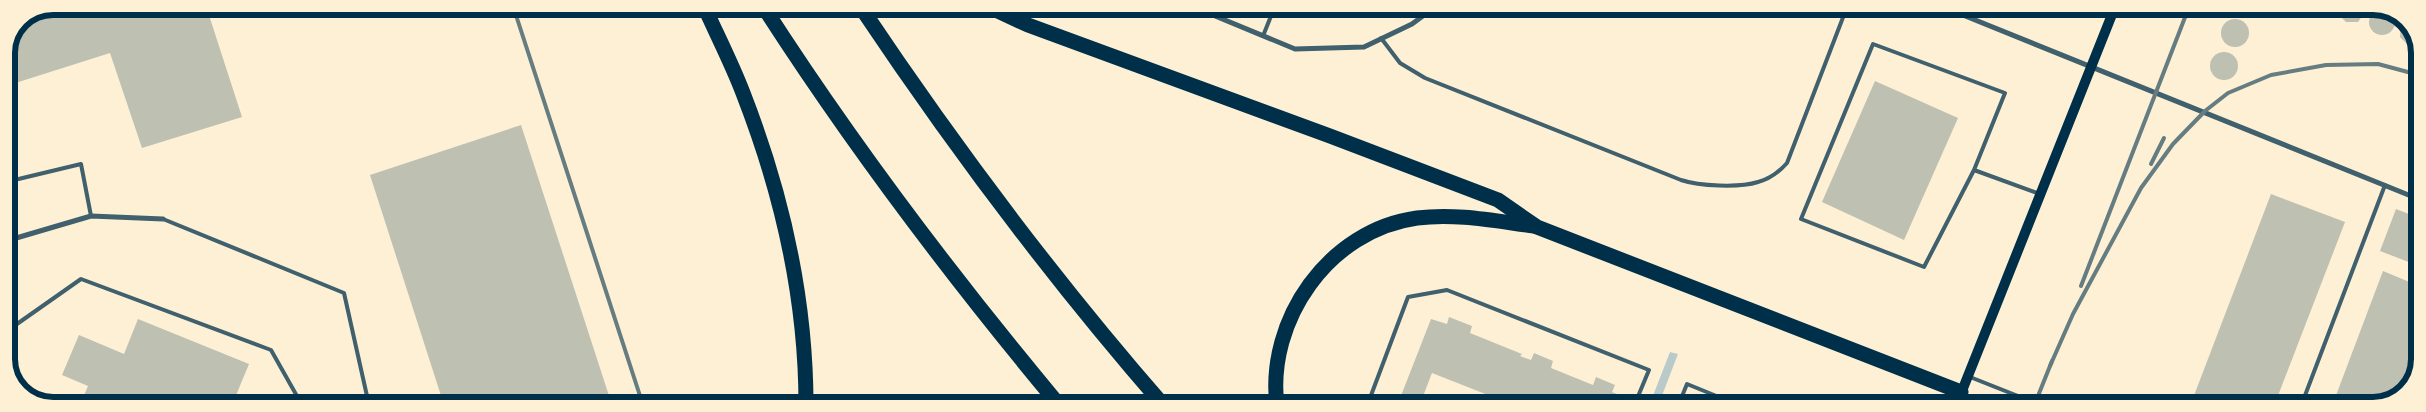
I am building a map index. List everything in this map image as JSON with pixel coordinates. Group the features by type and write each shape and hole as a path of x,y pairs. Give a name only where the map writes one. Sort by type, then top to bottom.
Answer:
{"highway":[{"path":"708,15 742,91 766,156 785,222 803,333 806,397"},
{"path":"769,15 859,147 953,275 1052,397"},
{"path":"866,15 936,116 1018,228 1157,397"},
{"path":"1007,15 1036,28 1498,200 1537,227 1953,397"},
{"path":"1277,397 1277,363 1283,334 1295,306 1324,267 1352,244 1381,227 1416,218 1458,216 1537,227"}],"main road":[{"path":"1959,397 2112,15"}],"street":[{"path":"1213,15 1295,49 1364,47 1412,24 1424,15"},
{"path":"1963,15 2411,195"},
{"path":"15,238 91,216 163,220"}],"lane":[{"path":"1263,36 1271,15"},
{"path":"1381,38 1400,63 1425,78 1681,180 1695,184 1758,183 1776,174 1787,163 1844,15"},
{"path":"1873,44 2005,93 1974,170 1924,267 1801,219 1873,44"},
{"path":"15,180 81,164 91,216"},
{"path":"1974,170 2040,194"},
{"path":"2304,397 2385,185"},
{"path":"163,220 344,293 367,397"},
{"path":"15,325 81,279 271,350 297,397"},
{"path":"1370,397 1408,297 1447,290 1649,370 1638,397"},
{"path":"1968,376 2020,397"},
{"path":"1682,397 1687,384 1719,397"}],"shaded area":[{"path":"1670,352 1678,354 1661,397 1652,397"}],"building":[{"path":"53,15 209,15 242,117 142,148 110,53 15,83 15,53 18,39 26,26 39,18"},
{"path":"2339,15 2363,15 2358,22 2346,22"},
{"path":"2372,15 2383,16 2395,22 2391,31 2382,35 2373,31 2369,22"},
{"path":"2235,19 2245,23 2249,33 2245,43 2235,47 2225,43 2221,33 2225,23"},
{"path":"2401,27 2410,45 2408,45 2400,37"},
{"path":"2224,52 2234,56 2238,66 2234,76 2224,80 2214,76 2210,66 2214,56"},
{"path":"1875,81 1958,118 1904,240 1822,202"},
{"path":"521,125 609,397 441,397 370,175"},
{"path":"2271,194 2345,222 2277,397 2193,397"},
{"path":"2396,209 2411,215 2411,263 2380,251"},
{"path":"2383,271 2411,283 2411,364 2406,378 2398,388 2385,395 2373,397 2335,397"},
{"path":"1449,317 1472,326 1470,333 1522,354 1520,356 1531,360 1534,353 1553,361 1551,368 1593,385 1596,377 1615,385 1612,392 1624,397 1493,397 1432,373 1423,397 1401,397 1431,319 1447,324"},
{"path":"138,319 249,364 235,397 83,397 88,386 62,375 79,335 124,354"}],"railway":[{"path":"516,15 640,397"},
{"path":"2081,286 2186,15"},
{"path":"2050,366 2073,314 2141,188 2173,144 2205,111 2228,93 2271,75 2326,65 2378,64 2411,73"},
{"path":"2151,164 2164,138"},
{"path":"2038,397 2052,361"}]}
